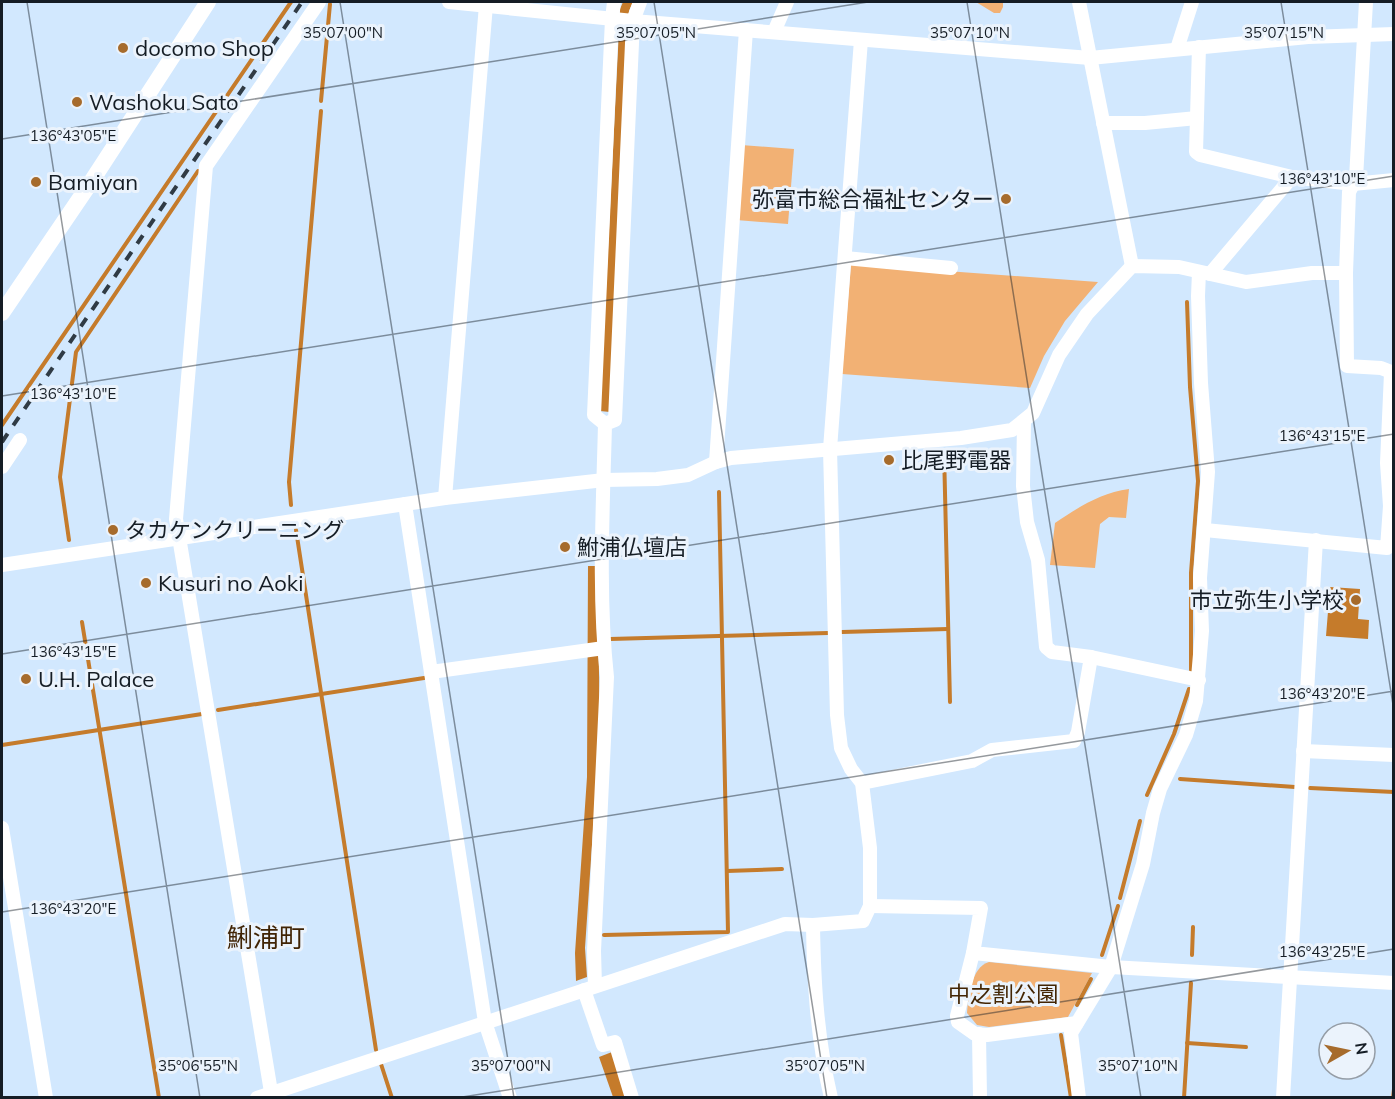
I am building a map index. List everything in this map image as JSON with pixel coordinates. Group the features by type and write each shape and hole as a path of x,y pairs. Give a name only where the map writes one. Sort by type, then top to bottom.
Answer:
{"main road":[{"path":"2,313 93,179 208,2"}],"street":[{"path":"319,2 206,166 176,519 181,538 267,1096 785,924 813,925 863,921 870,906 870,848 862,783 851,770 841,748 837,715 830,448 861,40"},
{"path":"449,2 623,20 1090,58 1308,37 1394,33"},
{"path":"604,424 615,420 623,20 614,2"},
{"path":"632,1098 615,1042 603,1045 589,988 594,951 607,676 597,649 604,424 594,415 623,20 640,2"},
{"path":"774,32 788,2"},
{"path":"1079,2 1132,266"},
{"path":"1177,49 1192,2"},
{"path":"1205,530 1387,548 1390,506 1387,463 1392,373 1381,368 1347,366 1346,273 1349,192 1356,178 1366,2"},
{"path":"445,498 486,5"},
{"path":"716,462 746,30"},
{"path":"1199,47 1196,152 1200,155 1292,177 1353,184 1394,180"},
{"path":"1103,123 1145,123 1197,118"},
{"path":"1079,1098 1071,1033 1111,967 1143,864 1160,789 1192,719 1199,680 1202,631 1200,578 1208,472 1201,383 1198,296 1204,273 1292,177"},
{"path":"845,258 951,268"},
{"path":"2,565 445,498 604,480 688,475 731,458 1012,430 1033,413 1059,355 1087,314 1132,266 1179,267 1246,282 1312,273 1346,273"},
{"path":"1024,422 1023,486 1027,522 1038,560 1046,647 1052,652 1091,657 1199,680"},
{"path":"2,466 20,440"},
{"path":"405,504 485,1022 510,1098"},
{"path":"1283,1098 1316,540"},
{"path":"431,672 597,649"},
{"path":"862,783 972,761 992,750 1074,741 1078,732 1091,657"},
{"path":"1303,752 1394,755"},
{"path":"2,828 46,1098"},
{"path":"870,906 981,908 973,953 957,1016 958,1022 975,1034 1077,1023"},
{"path":"813,925 814,990 823,1065 831,1098"},
{"path":"973,953 1111,967 1394,983"},
{"path":"979,1035 980,1098"}],"green space":[{"path":"976,2 1003,2 1003,7 1000,13 994,13"},
{"path":"741,145 794,149 788,224 736,220"},
{"path":"851,264 1098,282 1065,321 1044,356 1030,388 842,374"},
{"path":"1129,489 1126,518 1109,517 1100,524 1095,568 1050,565 1055,523 1099,497"},
{"name":"中之割公園","path":"989,962 1092,973 1068,1017 989,1027 977,1025 967,1013 974,976 983,965"}],"shaded area":[{"path":"623,2 633,2 629,11 610,412 600,411 620,9"},
{"path":"588,566 597,566 600,726 585,948 587,977 576,981 575,953 587,777"},
{"path":"1330,587 1360,589 1358,619 1369,620 1368,639 1326,636"},
{"path":"612,1052 627,1097 613,1097 599,1057"}],"waterway":[{"path":"2,425 291,2"},
{"path":"321,101 330,4"},
{"path":"291,505 289,482 321,111"},
{"path":"69,540 60,477 76,352 198,171"},
{"path":"1187,302 1190,387 1198,481 1191,573 1191,670"},
{"path":"944,451 950,702"},
{"path":"604,935 728,932 719,492"},
{"path":"296,530 376,1050"},
{"path":"82,622 159,1098"},
{"path":"842,632 948,629"},
{"path":"610,639 828,633"},
{"path":"218,710 424,678"},
{"path":"1147,795 1174,734 1189,689"},
{"path":"2,745 202,714"},
{"path":"1180,779 1295,787"},
{"path":"1310,788 1394,792"},
{"path":"1120,898 1140,821"},
{"path":"727,871 782,869"},
{"path":"1102,955 1118,906"},
{"path":"1192,955 1193,927"},
{"path":"1077,1005 1091,979"},
{"path":"1184,1098 1191,983"},
{"path":"1061,1035 1071,1098"},
{"path":"1187,1043 1246,1047"},
{"path":"381,1064 392,1098"},
{"path":"1393,1098 1394,1089"}],"railway":[{"path":"2,442 302,2"}],"place":[{"name":"docomo Shop","path":"123,48"},
{"name":"Washoku Sato","path":"77,102"},
{"name":"Bamiyan","path":"36,182"},
{"name":"弥富市総合福祉センター","path":"1006,199"},
{"name":"比尾野電器","path":"889,460"},
{"name":"タカケンクリーニング","path":"113,530"},
{"name":"鮒浦仏壇店","path":"565,547"},
{"name":"Kusuri no Aoki","path":"146,583"},
{"name":"市立弥生小学校","path":"1356,600"},
{"name":"U.H. Palace","path":"26,679"}],"district":[{"name":"鯏浦町","path":"266,938"}]}
